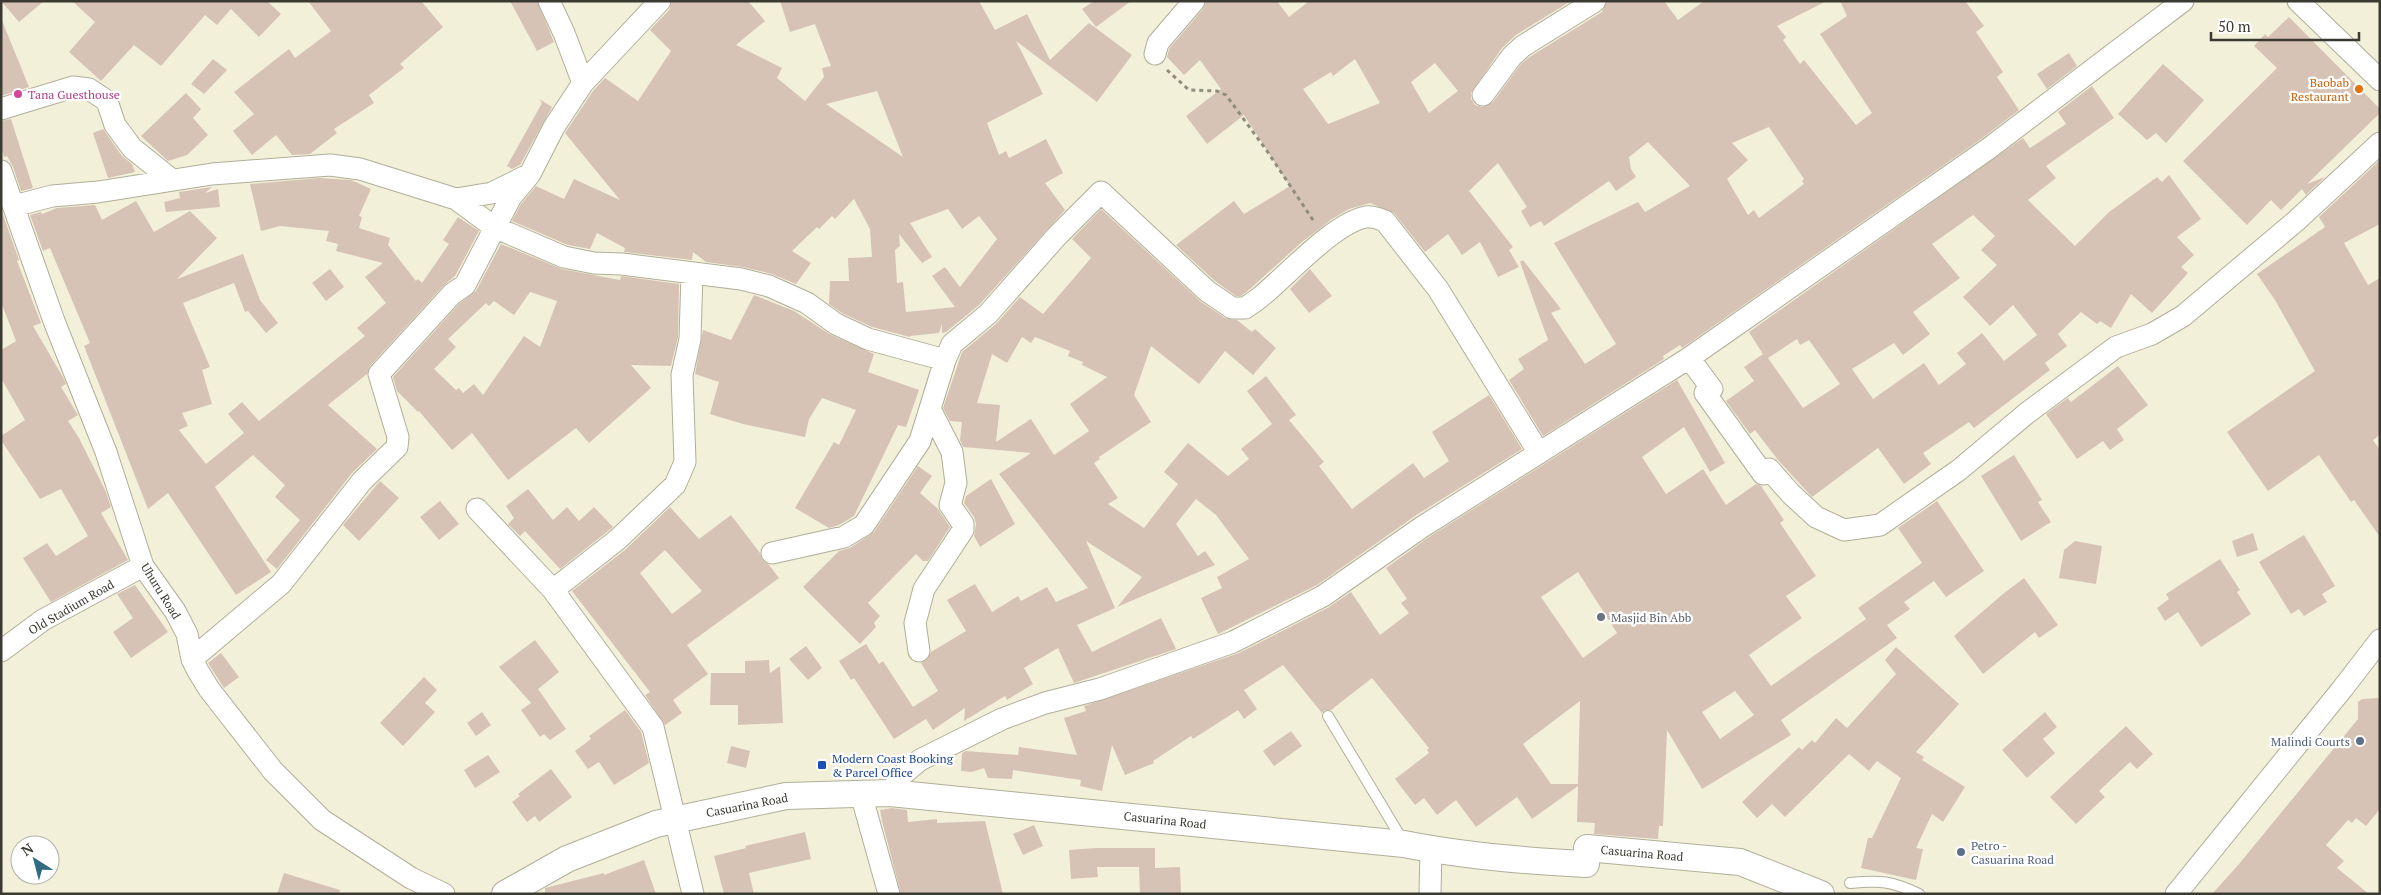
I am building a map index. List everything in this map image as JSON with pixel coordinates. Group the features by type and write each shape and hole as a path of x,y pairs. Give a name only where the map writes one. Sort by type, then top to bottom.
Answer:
{"street":[{"path":"548,1 564,32 583,83"},
{"path":"192,659 280,584 362,481 397,447 398,438 378,374 452,294 465,286 511,197 530,174 554,127 583,83 660,1"},
{"path":"1155,54 1158,43 1194,1"},
{"path":"1483,95 1512,56 1522,46 1595,1"},
{"path":"890,793 902,774 920,760 1002,719 1045,703 1100,689 1233,642 1323,596 1422,527 1689,358 1988,149 2183,1"},
{"path":"2298,1 2380,80"},
{"path":"1,109 73,87 89,89 107,101 114,125 124,135 132,148 172,180"},
{"path":"1689,358 1712,389 1705,393 1763,474 1769,469 1791,494 1816,517 1844,530 1880,525 1959,470 2027,413 2116,347 2152,334 2183,316 2296,222 2380,143"},
{"path":"14,206 52,196 98,192 212,174 330,165 360,169 456,198 494,227 564,257 594,263 742,279 769,286 807,304 836,324 868,339 945,360"},
{"name":"Uhuru Road","path":"1,171 54,321 106,452 143,566 179,619 187,634 192,659 209,689 273,771 322,820 431,891"},
{"path":"456,198 492,193 530,174"},
{"path":"772,553 835,540 864,525 920,441 945,360 952,344 988,314 1057,236 1101,192 1207,291 1232,308 1245,308 1258,299 1338,230 1367,217 1377,218 1385,222 1438,290 1539,452"},
{"path":"553,590 617,540 675,485 679,478 685,462 682,375 690,340 692,273"},
{"path":"920,652 915,623 924,589 963,530 962,524 950,505 956,483 952,452 930,409"},
{"path":"476,509 553,590 653,727 693,894"},
{"name":"Old Stadium Road","path":"1,651 43,620 143,566"},
{"path":"2176,894 2380,640"},
{"name":"Casuarina Road","path":"504,894 589,850 656,824 786,796 890,793 1586,864 1587,848 1740,862 1821,894"},
{"path":"861,794 889,894"},
{"path":"1430,894 1431,849"}],"lane":[{"path":"1328,716 1404,844"},
{"path":"1850,883 1874,880 1894,882 1919,894"}],"path":[{"path":"1155,54 1163,67 1189,90 1217,91 1226,95 1327,239"}],"building":[{"path":"1,1 44,1 19,22"},
{"path":"72,1 267,1 281,14 259,37 231,9 217,25 205,15 161,66 134,45 101,81 69,52 95,22"},
{"path":"308,1 421,1 443,27 400,64 404,68 369,95 374,103 334,129 337,133 310,154 292,155 276,135 252,155 233,131 254,114 234,92 289,49 295,58 331,31"},
{"path":"510,1 537,1 554,42 537,51"},
{"path":"672,1 748,1 765,21 736,45 782,68 777,78 805,101 824,77 822,68 831,66 815,24 790,32 780,1 979,1 995,30 1027,14 1050,60 1089,23 1132,55 1097,102 1016,41 1043,94 987,123 999,155 1006,151 1009,158 1046,139 1063,173 1045,183 1065,210 979,305 946,332 942,333 942,324 939,333 910,337 872,327 842,313 829,304 830,281 849,281 848,258 872,257 870,229 854,199 835,219 832,216 819,229 817,227 792,251 811,263 796,284 772,274 743,267 706,262 693,252 692,260 624,252 625,248 597,233 590,249 568,245 512,221 521,204 536,186 564,199 574,179 620,200 565,133 593,91 605,78 638,101 671,51 650,30 669,10","holes":["877,91 903,157 826,104","948,209 962,229 979,216 997,239 960,287 945,267 932,276 955,307 906,312 903,282 897,283 895,250 900,246 899,234 922,263 932,257 910,223"]},
{"path":"1094,1 1131,1 1096,27 1082,9"},
{"path":"1206,1 1277,1 1289,17 1309,1 1571,1 1516,35 1502,48 1471,93 1471,99 1475,105 1482,107 1493,102 1521,64 1602,12 1607,1 1664,1 1678,20 1704,1 1827,1 1777,26 1786,37 1783,40 1800,64 1804,60 1856,125 1872,113 1820,34 1847,16 1840,1 1965,1 1984,26 1976,32 2003,72 1997,77 2019,110 1981,139 1682,348 1680,345 1663,356 1664,359 1543,436 1509,380 1524,369 1518,359 1548,340 1520,262 1523,260 1561,309 1551,313 1585,364 1616,344 1554,243 1638,202 1645,212 1690,186 1648,142 1629,157 1631,169 1636,177 1616,191 1609,181 1544,226 1541,221 1530,227 1521,211 1527,207 1498,163 1469,191 1513,247 1509,250 1519,267 1498,277 1480,242 1462,255 1448,234 1425,252 1394,213 1370,203 1349,209 1332,219 1302,242 1250,289 1241,296 1236,296 1215,281 1176,245 1234,201 1244,214 1290,186 1244,115 1207,144 1186,116 1221,89 1200,60 1184,75 1167,57 1169,49 1203,9","holes":["1355,59 1380,103 1328,124 1303,89 1331,72 1333,76","1435,63 1458,91 1429,113 1411,82","1769,127 1804,179 1802,181 1804,184 1759,218 1754,210 1748,215 1727,179 1748,160 1732,143"]},
{"path":"2289,17 2380,109 2380,113 2307,184 2325,177 2306,195 2302,189 2281,210 2271,200 2247,225 2183,161 2277,68 2254,46 2265,34 2268,37"},
{"path":"1,18 29,87 1,96"},
{"path":"2069,53 2077,66 2047,89 2037,74"},
{"path":"213,59 227,70 204,94 191,84"},
{"path":"2163,64 2204,100 2166,143 2156,133 2147,140 2118,114"},
{"path":"2092,86 2114,118 2046,166 2056,178 2028,200 2075,246 2109,212 2157,177 2162,182 2169,175 2201,219 2177,237 2194,255 2181,267 2188,273 2152,313 2131,294 2111,328 2100,321 2097,324 2081,312 2058,334 2067,346 2045,363 2050,370 1974,428 1969,422 1923,453 1931,464 1904,484 1878,448 1812,497 1778,460 1755,430 1750,434 1726,401 1754,381 1744,367 1763,354 1749,332 2023,138 2030,148 2066,124 2058,112","holes":["1973,215 1995,236 1981,250 1997,265 1963,297 1990,326 2013,305 2037,335 2004,361 1982,333 1957,353 1966,364 1939,385 1924,363 1873,399 1852,369 1894,343 1903,355 1930,334 1913,312 1960,278 1932,244","1797,339 1800,345 1809,340 1840,384 1803,408 1768,358"]},
{"path":"186,93 201,109 193,118 208,135 187,155 168,161 141,136"},
{"path":"539,99 552,107 520,165 512,169 507,166 542,103"},
{"path":"11,119 33,188 21,191 13,167 7,156 4,157 1,147 1,121"},
{"path":"103,129 122,156 132,164 135,172 108,178 93,133"},
{"path":"2380,160 2380,224 2344,243 2368,285 2380,278 2380,435 2373,440 2380,450 2380,537 2354,500 2351,502 2319,455 2268,491 2227,432 2315,371 2275,300 2257,274 2325,227 2319,217"},
{"path":"319,178 351,180 371,189 359,216 362,217 359,228 390,238 388,245 416,281 418,279 422,283 449,244 443,240 458,217 479,231 455,276 443,286 370,366 367,374 328,405 377,449 352,473 277,569 266,560 300,520 275,497 285,485 253,455 215,487 271,572 236,595 168,493 148,509 84,346 90,343 50,248 43,251 30,215 41,212 42,214 57,208 95,205 102,220 136,201 154,232 190,211 217,238 177,279 243,254 260,300 278,323 266,333 248,311 245,312 234,283 183,303 210,367 202,370 212,404 182,413 188,426 179,430 206,464 244,433 228,414 242,402 259,421 365,336 357,328 386,303 365,277 383,263 336,251 338,244 326,241 329,231 280,226 261,231 250,184"},
{"path":"212,187 205,193 218,189 220,207 166,212 164,202 180,198 179,192"},
{"path":"1,209 19,260 17,261 41,323 33,326 64,379 66,384 61,387 78,415 68,421 79,438 106,492 111,507 101,513 128,560 51,602 23,558 47,543 56,556 88,536 61,489 40,499 1,440 1,436 25,420 1,378 1,350 16,341 1,302"},
{"path":"1101,209 1200,301 1225,318 1237,320 1252,332 1255,329 1276,348 1253,375 1225,351 1199,384 1151,346 1134,395 1151,422 1099,457 1100,459 1094,463 1118,498 1108,504 1144,528 1178,484 1164,472 1188,443 1228,476 1249,459 1241,449 1272,424 1247,391 1266,376 1296,415 1289,420 1324,462 1319,466 1352,509 1413,463 1424,478 1449,461 1432,432 1489,395 1522,449 1415,516 1317,585 1218,634 1201,598 1222,588 1217,577 1249,559 1216,515 1196,499 1176,524 1198,556 1205,551 1215,565 1117,607 1142,577 1086,541 1115,608 1077,625 1092,652 1161,618 1176,649 1074,683 1058,648 1024,668 1033,684 1007,700 1005,696 964,721 965,708 933,730 926,719 894,739 854,678 851,680 839,661 866,644 879,664 883,661 913,707 938,691 921,663 927,660 931,652 966,631 947,600 975,584 992,612 1018,596 1021,601 1047,587 1056,602 1088,588 999,474 1031,453 963,447 960,440 962,422 950,421 943,408 962,352 996,324 1020,297 1043,314 1091,258 1072,239","holes":["1022,337 1031,343 1035,337 1070,351 1068,356 1083,362 1082,365 1107,377 1070,404 1089,431 1054,455 1031,419 996,442 1000,405 977,403 992,354 1007,363"]},
{"path":"501,244 562,269 620,280 621,276 679,284 678,337 671,366 631,365 651,388 589,443 576,428 508,480 472,433 452,450 419,411 397,391 393,377 460,303 476,291","holes":["530,292 557,301 540,347 524,336 483,395 474,384 463,393 459,388 456,390 434,369 456,347 448,339 486,303 489,306 494,301 514,315"]},
{"path":"330,269 344,287 326,301 312,283"},
{"path":"1310,269 1332,296 1309,313 1290,289"},
{"path":"754,295 794,311 831,335 874,354 868,372 919,390 906,427 898,425 854,516 839,525 829,528 795,508 834,442 839,445 856,410 822,398 809,419 805,437 743,424 710,414 719,382 695,374 703,330 731,340"},
{"path":"2118,366 2148,405 2117,429 2124,440 2110,450 2103,441 2077,459 2046,414 2068,398 2071,402"},
{"path":"1677,380 1725,463 1710,472 1684,427 1642,457 1666,494 1703,469 1726,505 1756,484 1761,486 1784,520 1780,523 1816,576 1786,596 1802,618 1749,655 1771,686 1866,619 1858,608 1922,563 1898,528 1937,501 1984,571 1946,597 1934,581 1904,602 1910,609 1887,625 1897,638 1781,720 1791,735 1702,789 1667,730 1663,826 1659,826 1658,839 1594,834 1595,823 1577,822 1578,786 1532,819 1517,797 1476,827 1456,800 1437,815 1424,798 1415,805 1395,779 1429,753 1427,750 1429,748 1372,678 1331,710 1325,710 1322,713 1283,665 1244,690 1257,709 1244,719 1238,710 1193,739 1191,736 1153,761 1154,763 1125,775 1112,745 1102,791 1080,786 1081,780 1013,770 1012,779 988,778 984,768 972,772 961,771 962,753 966,751 1018,755 1019,747 1077,755 1064,718 1086,711 1084,706 1239,653 1329,607 1351,592 1380,635 1409,613 1401,603 1407,599 1386,568 1429,537","holes":["1578,572 1617,633 1583,658 1541,597","1735,691 1754,715 1720,739 1702,712","1580,701 1578,784 1551,784 1523,744"]},
{"path":"2014,455 2042,500 2038,502 2051,522 2021,541 1981,476"},
{"path":"918,466 932,476 920,493 938,509 950,527 928,561 923,561 916,554 868,603 880,616 874,623 876,627 860,644 803,587 839,551 850,548 874,532"},
{"path":"991,479 1015,524 980,547 974,536 976,524 974,517 964,503 966,496"},
{"path":"380,481 399,498 359,541 343,525"},
{"path":"528,489 553,520 567,507 579,521 594,507 613,527 560,569 525,531 520,536 508,524 514,518 506,506"},
{"path":"440,501 459,524 439,540 420,517"},
{"path":"670,507 699,539 731,515 760,553 763,561 769,565 779,578 687,645 708,674 673,700 682,713 665,725 645,695 650,692 572,591 625,550","holes":["665,550 702,591 672,614 640,573"]},
{"path":"2253,533 2258,550 2237,557 2232,541"},
{"path":"2304,535 2335,586 2322,594 2327,602 2304,616 2299,609 2291,614 2259,562"},
{"path":"2075,541 2102,546 2096,584 2059,578 2064,550"},
{"path":"2220,559 2240,590 2237,592 2251,614 2201,647 2178,612 2165,621 2157,608 2169,599 2166,594"},
{"path":"2024,578 2058,625 2039,638 2035,632 1983,674 1954,636"},
{"path":"135,585 168,632 131,658 113,632 133,618 117,594"},
{"path":"535,640 559,672 538,689 566,729 550,740 544,734 540,737 521,710 531,703 499,667"},
{"path":"806,646 822,668 808,680 789,659"},
{"path":"1896,647 1959,704 1916,752 1924,757 1922,760 1965,787 1943,822 1932,814 1916,848 1923,849 1916,880 1861,868 1868,838 1872,838 1901,778 1877,761 1869,771 1849,754 1785,817 1772,804 1757,818 1742,802 1799,747 1802,750 1812,740 1815,743 1836,718 1847,728 1896,674 1885,660"},
{"path":"221,653 239,677 224,688 208,663"},
{"path":"769,660 770,673 780,666 783,723 738,725 738,705 710,705 711,673 745,673 745,661"},
{"path":"424,677 437,690 425,703 435,712 403,746 380,723"},
{"path":"2380,698 2380,809 2366,826 2356,818 2352,823 2348,820 2326,845 2344,861 2337,868 2369,894 2212,894 2239,864 2358,719 2358,702 2362,699"},
{"path":"625,710 641,732 649,763 614,785 599,762 588,769 575,751 591,739 589,736"},
{"path":"482,712 491,725 476,736 467,723"},
{"path":"2045,712 2057,727 2043,739 2055,753 2027,778 2002,750"},
{"path":"2126,726 2153,754 2137,769 2130,762 2099,791 2105,797 2076,824 2050,797"},
{"path":"1291,731 1302,746 1274,766 1263,751"},
{"path":"731,746 750,751 746,768 727,763"},
{"path":"488,755 500,772 475,788 464,770"},
{"path":"551,769 572,797 539,822 535,816 527,822 512,802 520,796 518,794"},
{"path":"892,808 907,810 908,822 937,819 937,823 985,821 1003,894 901,894 880,810"},
{"path":"1034,825 1043,846 1023,855 1013,834"},
{"path":"805,832 811,859 749,873 754,894 724,894 714,856 746,848 745,846"},
{"path":"1155,848 1155,868 1180,867 1181,893 1140,894 1139,867 1097,867 1098,877 1071,879 1069,850"},
{"path":"644,860 656,894 545,894 545,888 604,873 604,875"},
{"path":"284,873 340,890 339,894 277,894"}],"place":[{"name":"Baobab Restaurant","path":"2359,89"},
{"name":"Tana Guesthouse","path":"18,94"},
{"name":"Masjid Bin Abb","path":"1601,617"},
{"name":"Malindi Courts","path":"2360,741"},
{"name":"Modern Coast Booking & Parcel Office","path":"822,765"},
{"name":"Petro - Casuarina Road","path":"1961,852"}]}
